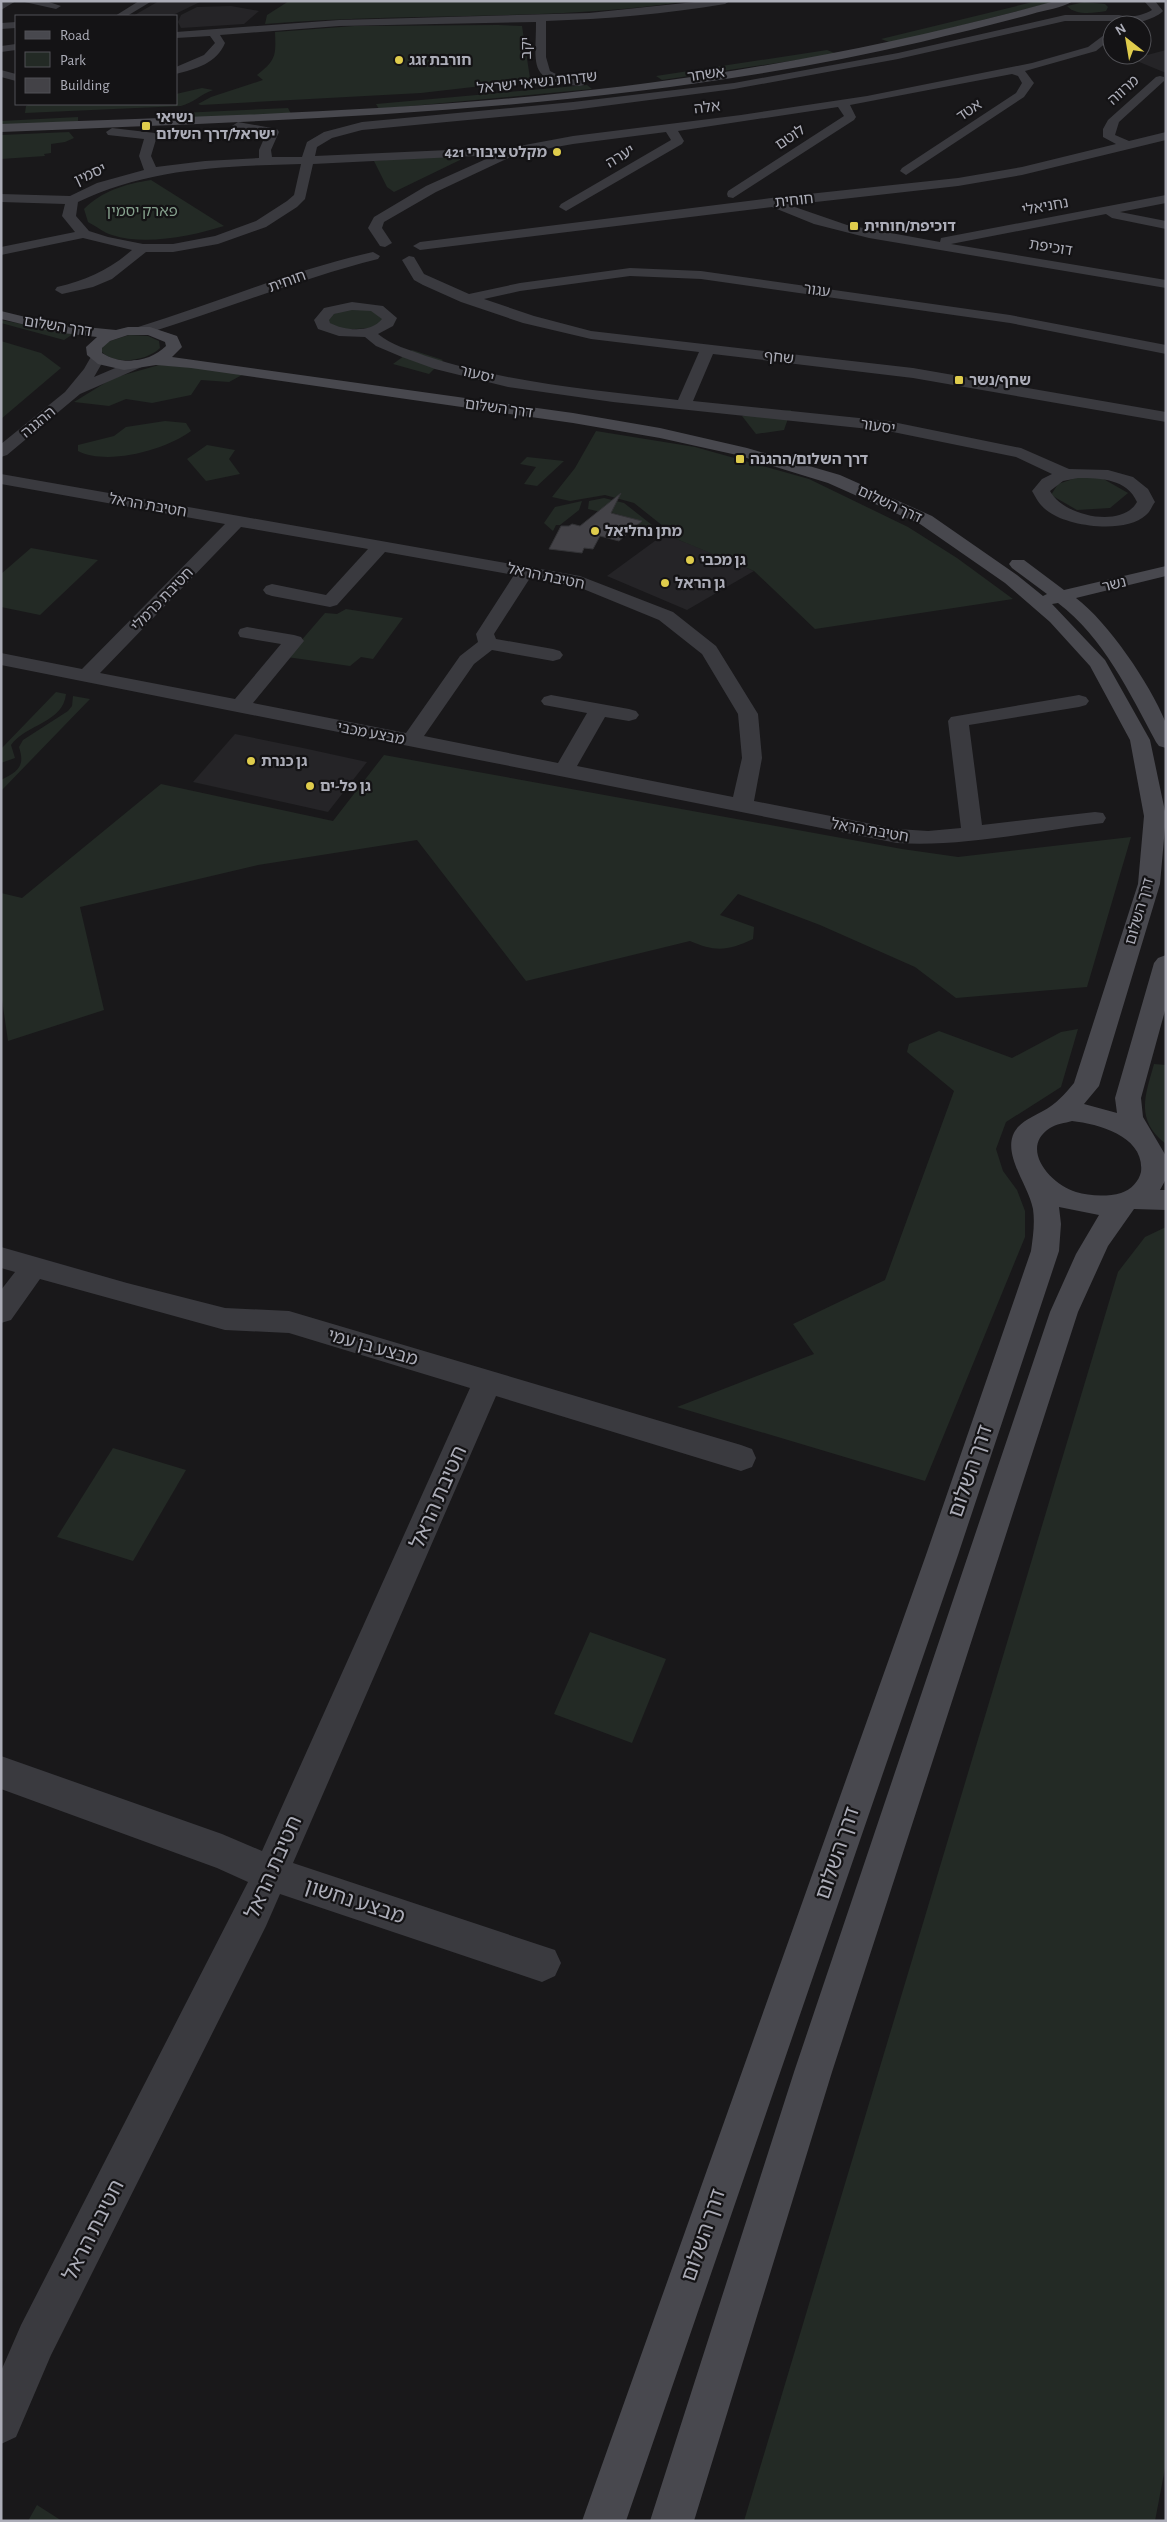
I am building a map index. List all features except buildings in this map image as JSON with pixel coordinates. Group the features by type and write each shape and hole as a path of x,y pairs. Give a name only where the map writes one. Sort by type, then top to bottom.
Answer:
{"street":[{"path":"1,7 11,1"},
{"path":"25,1 56,6"},
{"path":"122,15 147,1"},
{"path":"178,35 362,22 541,20 646,13 725,1"},
{"name":"שדרות נשיאי ישראל","path":"1,118 304,106 538,84 580,83 696,69 811,50 923,28 1028,1"},
{"name":"שדרות נשיאי ישראל","path":"1,128 358,113 585,92 710,77 828,58 960,31 1068,1"},
{"path":"1149,1 1158,11 1151,15"},
{"name":"אשחר","path":"307,161 311,145 328,135 362,126 573,106 734,86 898,56 1064,18 1102,18"},
{"name":"יקב","path":"541,20 538,84 557,80 580,83"},
{"path":"1,26 15,25"},
{"path":"178,71 197,63 216,51 220,43 213,32"},
{"name":"אלה","path":"385,243 375,228 379,220 431,190 514,151 573,140 840,103 1014,70 1092,49 1102,36"},
{"path":"1,48 15,47"},
{"name":"אטד","path":"906,171 1020,95 1028,83 1022,74 1014,70"},
{"path":"1,73 15,78"},
{"name":"מרווה","path":"1128,145 1109,137 1108,128 1114,120 1160,79"},
{"name":"לוטם","path":"733,194 850,117 848,109 840,103"},
{"path":"238,126 272,132 265,150 266,162"},
{"name":"יערה","path":"566,208 678,141 670,128"},
{"path":"112,132 151,136 145,156 151,171"},
{"name":"חוחית","path":"385,243 410,243 958,182 1022,171 1166,136"},
{"name":"יסמין","path":"84,234 69,216 72,200 120,178 151,171 266,162 514,151"},
{"path":"1,251 84,234 105,241 143,248 195,246 262,224 279,214 300,196 307,161"},
{"path":"1,198 72,200"},
{"name":"נחניאלי","path":"930,245 976,234 1166,199"},
{"name":"דוכיפת","path":"771,202 809,219 847,229 930,245 1166,284"},
{"path":"1103,212 1166,225"},
{"path":"384,259 371,250 385,243"},
{"path":"409,260 420,255 422,249 410,243"},
{"path":"62,290 83,286 112,275 143,248"},
{"name":"חוחית","path":"140,331 202,312 333,265 384,259 409,260"},
{"name":"שחף","path":"409,260 419,277 466,299 551,328 913,373 1166,417"},
{"name":"עגור","path":"466,299 529,286 630,272 701,275 1010,319 1166,350"},
{"name":"חוחית","path":"173,341 202,312"},
{"name":"דרך השלום","path":"1,315 54,328 116,334 140,331 159,333 203,353 673,424 754,442 848,472 943,514 1062,596 1082,612 1122,661 1166,742"},
{"name":"דרך השלום","path":"1,328 64,344"},
{"name":"יסעור","path":"369,332 374,341 432,363 534,388 888,426 1022,453 1066,474"},
{"path":"90,353 98,342 116,334"},
{"path":"147,362 170,352 173,341"},
{"path":"683,405 708,349"},
{"name":"דרך השלום","path":"90,353 120,364 147,362 190,363 574,418 660,432 741,451 834,479 926,520 1011,579 1057,618 1098,664 1140,740 1155,826 1149,884 1086,1086 1054,1116"},
{"name":"ההגנה","path":"1,452 75,391 95,368 90,353"},
{"name":"ההגנה","path":"75,391 147,362"},
{"name":"יסעור","path":"1066,474 1102,474 1132,484 1144,494 1146,502 1140,512 1129,518 1090,521 1068,516 1050,507 1043,499 1041,491 1048,481 1066,474"},
{"name":"חטיבת הראל","path":"1,479 580,581 666,616 710,650 748,714 752,758 742,806 897,836 928,838 1095,818"},
{"path":"1132,484 1157,487"},
{"name":"חטיבת כרמלי","path":"86,676 237,521"},
{"path":"272,590 330,601 381,546"},
{"path":"488,643 485,634 526,571"},
{"name":"נשר","path":"1038,602 1166,571"},
{"path":"239,707 294,641 247,633"},
{"path":"411,741 467,660 488,643 553,655"},
{"name":"מבצע מכבי","path":"1,659 742,806"},
{"path":"972,833 958,720 1079,701"},
{"path":"551,702 629,715"},
{"path":"564,771 599,710"},
{"path":"1128,1201 1146,1189 1153,1176 1154,1162 1151,1149 1130,1117 1128,1098 1166,963"},
{"path":"1151,1149 1120,1123 1101,1116 1072,1112 1054,1116 1038,1123 1024,1140 1024,1161 1038,1183 1055,1195 1074,1203 1094,1206 1128,1201 1166,1200"},
{"name":"דרך השלום","path":"604,2521 938,1564 1045,1251 1049,1222 1047,1204 1038,1183"},
{"name":"דרך השלום","path":"672,2521 816,2063 1064,1312 1097,1238 1108,1220 1128,1201"},
{"name":"מבצע בן עמי","path":"1,1257 225,1319 289,1322 441,1366 487,1383 741,1458"},
{"path":"1,1312 34,1266"},
{"name":"חטיבת הראל","path":"1,2422 36,2340 253,1913 473,1420 487,1383"},
{"name":"מבצע נחשון","path":"1,1772 213,1849 270,1873 542,1963"},
{"name":"חטיבת הראל","path":"1,2394 36,2340"}],"shaded area":[{"path":"159,1 200,2 173,15 135,15"},
{"path":"231,6 259,11 244,24 181,28 178,22 181,15 197,7"},
{"path":"1166,50 1166,73 1147,65 1152,65 1152,54"},
{"path":"659,538 674,538 754,571 687,610 607,576"},
{"path":"235,734 367,762 328,812 193,782"}],"green space":[{"path":"289,1 691,1 638,8 584,12 318,20 265,24 267,15"},
{"path":"1037,1 1058,1 892,43 881,39"},
{"path":"1084,2 1105,4 1108,7 1106,11 1080,13 1067,6"},
{"name":"חורבת זגג","path":"354,26 522,26 530,78 526,81 421,93 198,104 211,97 263,80 257,75 274,57 275,32"},
{"path":"827,50 837,54 662,80 656,76"},
{"path":"587,85 592,89 379,109 376,104"},
{"path":"202,88 213,90 181,106 25,113 26,106 28,105 178,105 178,94"},
{"path":"288,108 291,114 157,119 158,114"},
{"path":"78,117 78,122 1,125 1,121"},
{"path":"69,132 74,138 65,142 51,144 51,153 44,154 45,156 1,159 1,135"},
{"path":"465,153 460,160 394,192 387,187 374,161"},
{"name":"פארק יסמין","path":"151,180 224,226 183,236 139,240 109,234 88,222 84,209 98,197 123,186"},
{"path":"348,309 370,309 385,316 382,324 371,328 339,330 325,319"},
{"path":"1,320 73,334 64,340 1,323"},
{"path":"129,335 148,336 159,341 160,348 147,356 130,360 114,359 101,351 104,343"},
{"path":"1,341 41,353 61,368 1,419"},
{"path":"412,350 443,360 429,374 393,364"},
{"path":"159,365 213,369 242,375 229,382 201,380 191,395 152,403 126,399 109,406 74,402 113,378"},
{"path":"791,410 784,430 756,434 742,416"},
{"path":"165,421 186,423 191,431 167,444 136,454 104,457 78,451 78,445 114,436 126,427"},
{"path":"596,431 695,447 809,479 908,527 957,558 1013,599 815,629 754,571 674,538 668,530 634,503 605,495 570,501 552,497 575,468"},
{"path":"207,445 235,450 229,459 240,474 206,481 187,459"},
{"path":"527,457 564,461 537,486 524,484 536,467 520,464"},
{"path":"1079,477 1100,477 1128,493 1110,508 1077,510 1051,495 1058,484"},
{"path":"604,498 624,503 652,525 652,529 645,532 633,529 641,521 603,510 601,512 588,509 589,501"},
{"path":"582,501 579,510 560,525 556,525 553,531 544,523 555,507"},
{"path":"31,548 98,560 40,615 1,607 1,574"},
{"path":"346,609 403,618 373,659 361,657 350,666 287,657 325,613 337,614"},
{"path":"56,692 66,694 63,704 58,711 18,738 11,745 15,758 1,763 1,749"},
{"path":"73,696 90,699 1,791 1,780 16,771 21,763 19,747 23,740 68,711 72,706"},
{"path":"384,755 902,849 958,857 1131,837 1087,987 956,998 915,967 820,925 738,894 720,915 754,927 753,939 744,943 722,949 699,945 690,941 526,981 417,840 258,865 80,907 104,1010 8,1041 1,993 1,893 22,898 161,784 333,821"},
{"path":"1078,1029 1061,1087 1006,1122 996,1149 1003,1171 1017,1190 1025,1211 1025,1237 925,1481 677,1407 814,1354 793,1324 885,1280 954,1091 907,1052 909,1044 939,1031 1012,1058 1061,1032"},
{"path":"1154,1064 1166,1065 1166,1144 1156,1135 1146,1117 1146,1097"},
{"path":"1166,1227 1166,2463 1155,2521 744,2521 1118,1272 1145,1237"},
{"path":"113,1448 186,1470 133,1561 57,1537"},
{"path":"590,1632 666,1659 632,1743 554,1714"},
{"path":"37,2505 62,2521 28,2521"}],"place":[{"name":"חורבת זגג","path":"399,60"},
{"name":"נשיאי ישראל/דרך השלום","path":"146,126"},
{"name":"מקלט ציבורי 421","path":"557,152"},
{"name":"דוכיפת/חוחית","path":"854,226"},
{"name":"שחף/נשר","path":"959,380"},
{"name":"דרך השלום/ההגנה","path":"740,459"},
{"name":"מתן נחליאל","path":"595,531"},
{"name":"גן מכבי","path":"690,560"},
{"name":"גן הראל","path":"665,583"},
{"name":"גן כנרת","path":"251,761"},
{"name":"גן פל-ים","path":"310,786"}]}
